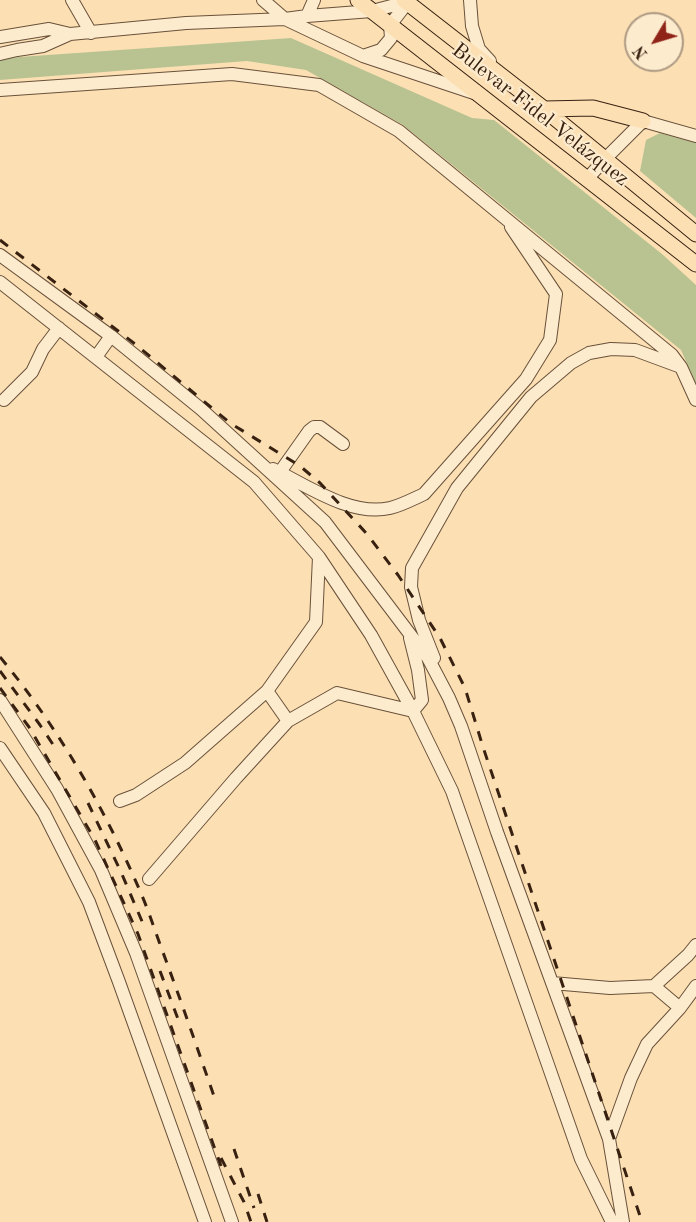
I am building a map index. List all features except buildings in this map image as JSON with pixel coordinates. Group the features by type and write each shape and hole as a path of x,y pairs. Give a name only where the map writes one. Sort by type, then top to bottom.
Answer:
{"main road":[{"name":"Bulevar Fidel Velázquez","path":"358,0 696,264"},
{"name":"Bulevar Fidel Velázquez","path":"407,1 544,109 696,234"},
{"path":"544,109 593,108 644,121"}],"street":[{"path":"72,0 91,33"},
{"path":"263,0 285,19 363,56 481,95"},
{"path":"307,16 314,0"},
{"path":"470,0 472,26 479,49 509,82"},
{"path":"363,56 381,50 391,38 390,25 407,1"},
{"path":"0,37 49,29 70,34 186,22 285,19 372,11 407,1"},
{"path":"0,54 43,46 70,34"},
{"path":"0,90 232,74 319,85 399,131 672,355 681,367 696,400"},
{"path":"588,178 644,121 696,136"},
{"path":"259,461 352,507 389,508 424,494 526,379 550,340 556,294 504,216"},
{"path":"0,255 111,336 201,409 325,522 428,658 449,698"},
{"path":"0,282 254,482 319,557 371,635 413,711 452,791 581,1159 612,1222"},
{"path":"4,400 32,372 43,349 59,328"},
{"path":"96,357 111,336"},
{"path":"623,1222 609,1139 497,832 461,726 419,620 411,587 412,568 457,488 531,397 571,363 590,353 611,349 635,350 681,367"},
{"path":"280,472 314,427 320,427 343,444"},
{"path":"120,801 135,795 185,763 267,691 316,622 319,557"},
{"path":"408,631 418,670 422,699 413,711"},
{"path":"267,691 288,721"},
{"path":"149,879 288,721 338,693 413,711"},
{"path":"0,700 57,789 100,870 135,953 232,1222"},
{"path":"0,748 44,813 89,902 205,1222"},
{"path":"552,983 610,988 654,986 696,945"},
{"path":"654,986 680,1008"},
{"path":"609,1139 631,1078 648,1044 696,987"}],"green space":[{"path":"291,38 472,118 494,120 662,254 696,285 696,384 681,350 403,125 306,70 247,61 0,80 0,61 5,58"},
{"path":"660,133 696,143 696,218 640,171 646,140"}],"railway":[{"path":"0,240 135,344 230,423 300,466 320,483 367,534 398,575 440,638 465,688 642,1222"},
{"path":"0,657 60,740 111,829 146,905 216,1102"},
{"path":"0,671 56,749"},
{"path":"0,688 29,727 95,840 138,934 221,1166"},
{"path":"88,803 144,926"},
{"path":"160,971 178,1019"},
{"path":"234,1149 254,1208"},
{"path":"221,1158 244,1202 251,1222"},
{"path":"258,1194 267,1222"}]}
